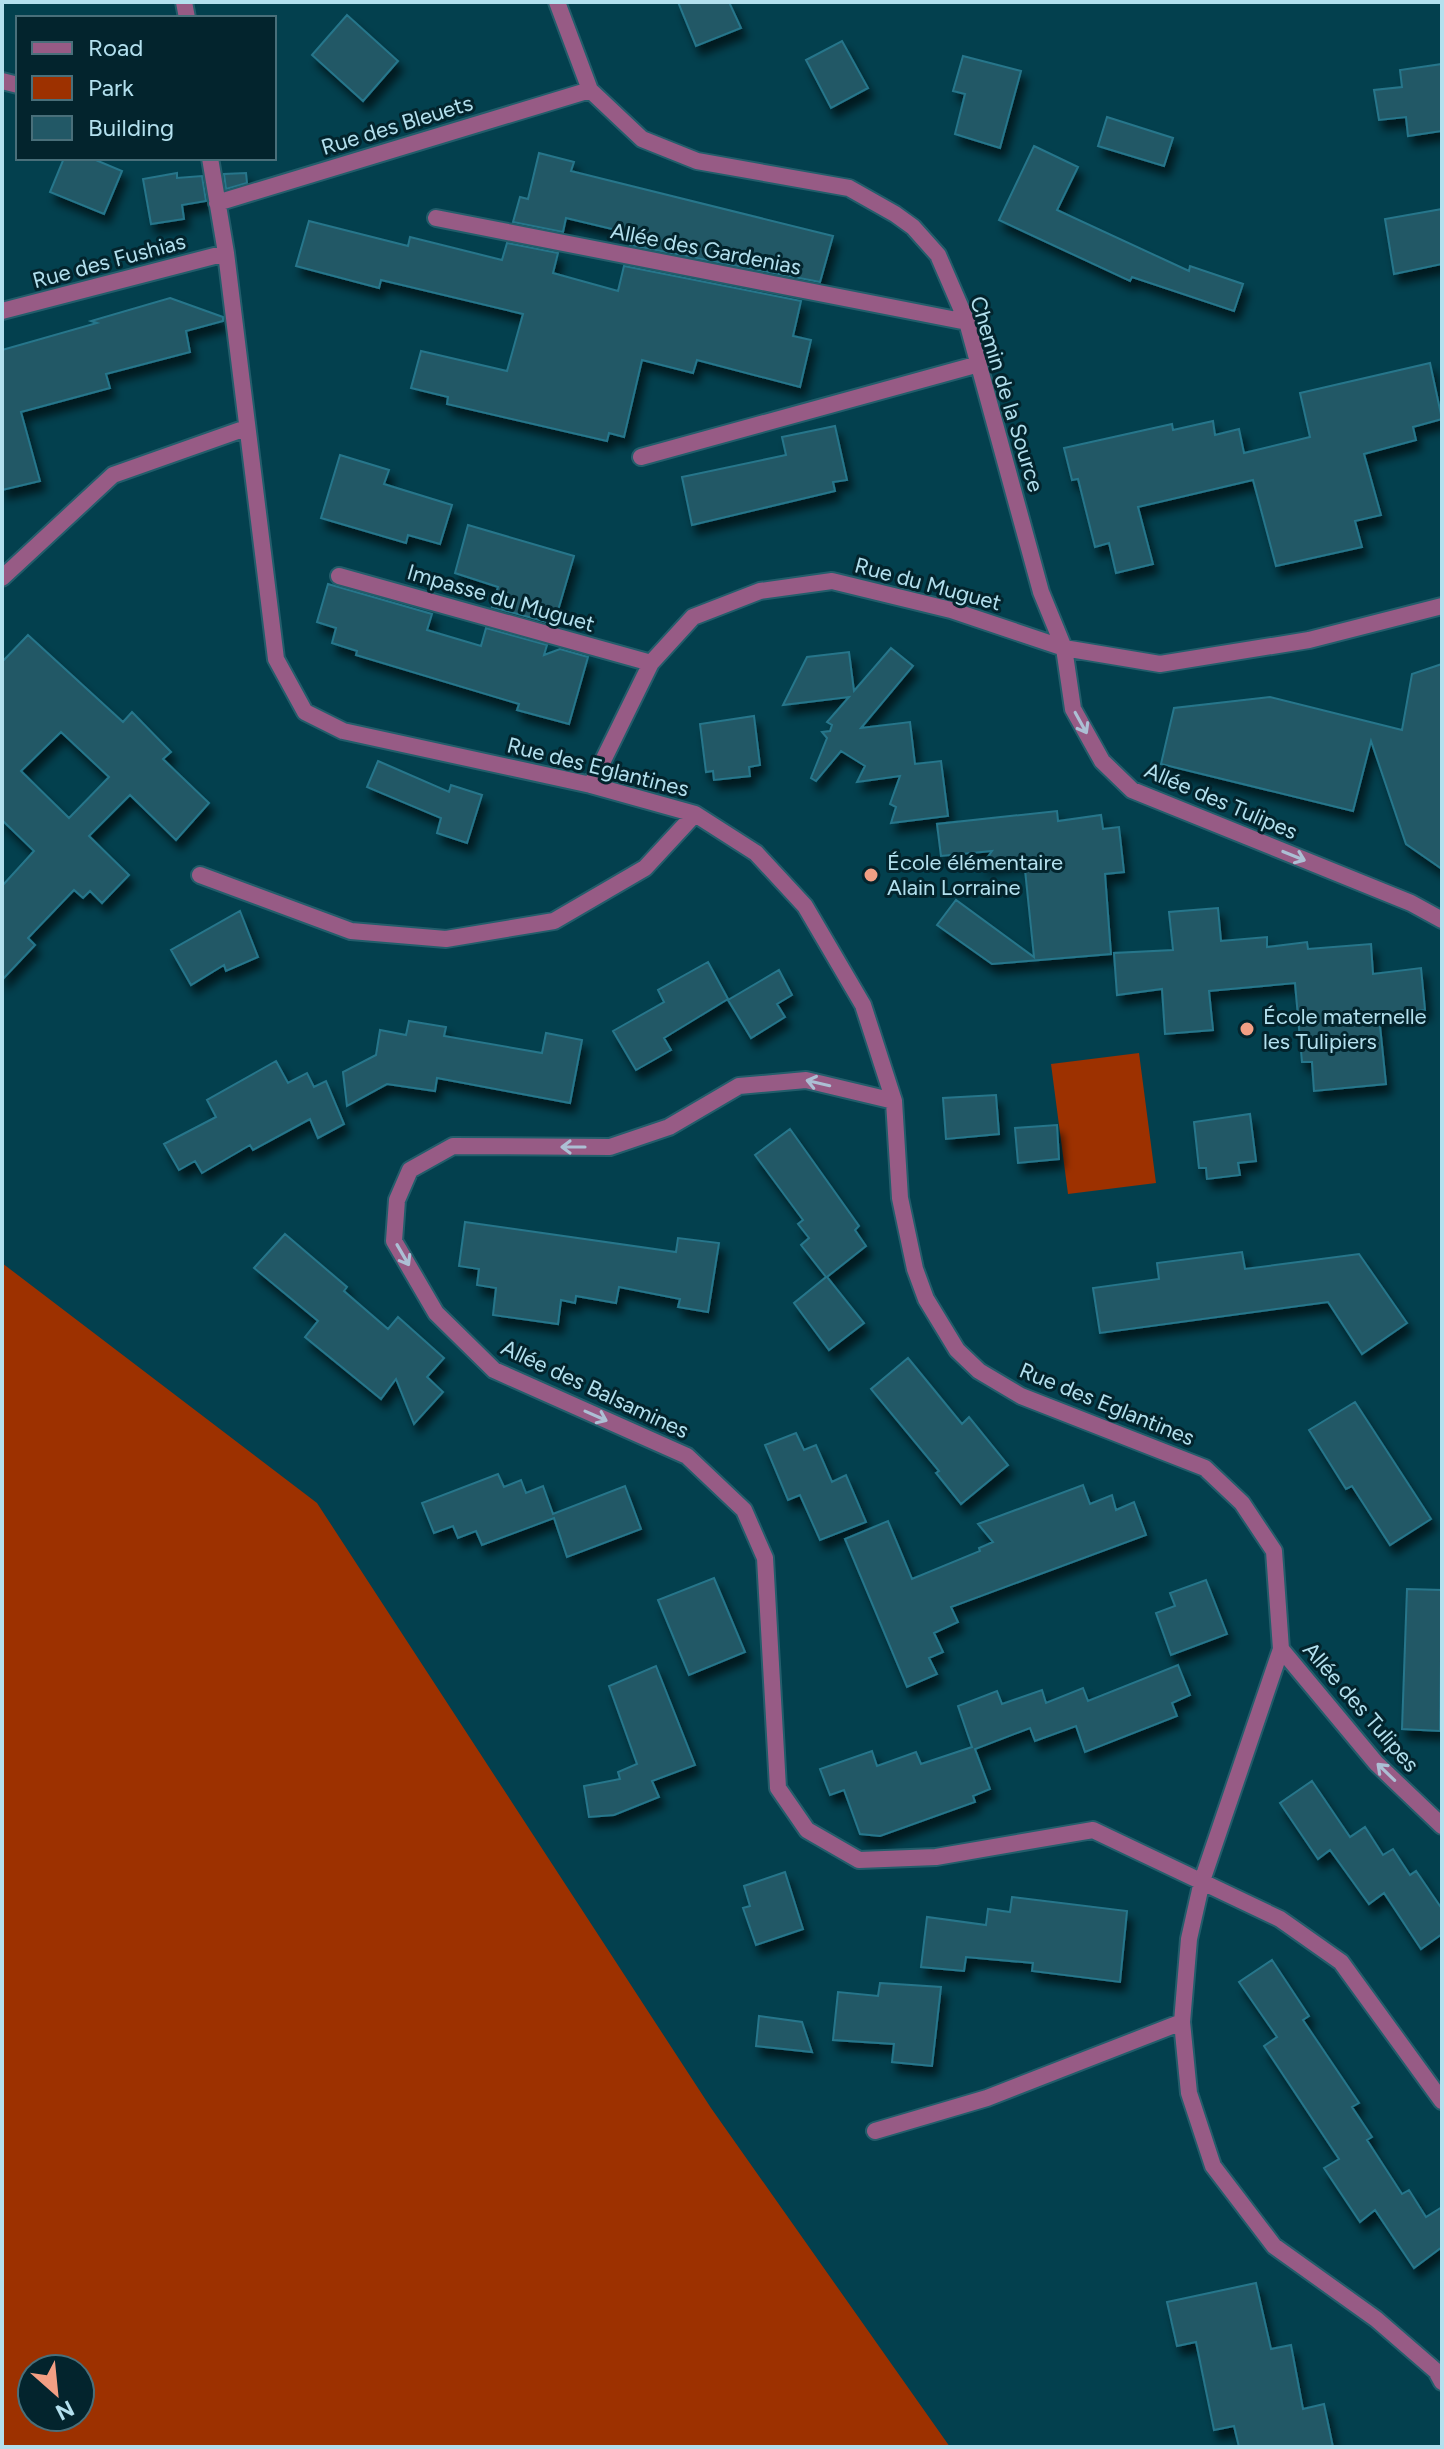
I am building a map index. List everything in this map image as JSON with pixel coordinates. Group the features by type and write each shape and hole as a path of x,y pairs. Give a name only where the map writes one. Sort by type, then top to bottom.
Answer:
{"street":[{"name":"Chemin de la Source","path":"557,2 590,90 642,139 697,161 849,188 913,227 938,255 967,322 1041,592 1064,648"},
{"name":"Rue des Bleuets","path":"217,203 590,90"},
{"name":"Rue des Eglantines","path":"210,160 226,253 276,659 305,712 343,731 591,785 695,814 756,853 805,906 863,1005 894,1101 900,1198 915,1269 926,1299 957,1350 979,1371 1021,1396 1205,1468 1242,1503 1274,1551 1281,1649 1202,1881 1189,1939 1182,2022 1189,2093 1213,2166 1274,2246 1376,2319 1436,2371 1442,2382"},
{"name":"Allée des Gardenias","path":"436,218 967,322"},
{"name":"Rue des Fushias","path":"2,311 226,253"},
{"path":"641,457 979,364"},
{"path":"2,578 113,475 246,428"},
{"name":"Impasse du Muguet","path":"339,576 651,663"},
{"name":"Rue du Muguet","path":"591,785 651,663 693,617 760,591 832,581 951,610 1064,648"},
{"path":"1064,648 1160,664 1309,640 1442,606"},
{"name":"Allée des Tulipes","path":"1064,648 1073,709 1102,761 1132,790 1411,903 1442,920"},
{"path":"200,875 351,931 446,939 554,921 645,868 695,814"},
{"name":"Allée des Balsamines","path":"894,1101 806,1080 739,1086 669,1127 610,1147 453,1146 410,1170 397,1200 394,1241 436,1313 494,1370 687,1456 744,1510 765,1558 778,1788 807,1830 859,1860 936,1857 1093,1830 1280,1919 1341,1962 1442,2101"},
{"name":"Allée des Tulipes","path":"1281,1649 1376,1763 1442,1826"},
{"path":"875,2131 987,2098 1182,2022"}],"green space":[{"path":"1139,1053 1156,1183 1068,1194 1051,1064"},
{"path":"2,1263 317,1503 711,2108 950,2447 2,2447"}],"building":[{"path":"678,2 729,2 741,28 696,46"},
{"path":"347,15 398,61 363,101 312,55"},
{"path":"842,41 868,88 831,108 806,60"},
{"path":"963,56 1021,71 1000,148 955,134 965,94 953,91"},
{"path":"1442,64 1442,131 1408,136 1406,117 1379,120 1374,90 1402,87 1400,70"},
{"path":"1107,117 1173,138 1164,166 1098,146"},
{"path":"1034,146 1078,167 1057,210 1189,271 1190,266 1243,284 1234,311 1132,277 1130,281 999,220"},
{"path":"539,153 574,162 571,171 833,236 820,282 630,245 633,234 566,218 563,232 513,222 520,197 528,199"},
{"path":"63,160 96,160 122,171 104,214 50,192"},
{"path":"177,173 177,178 202,176 206,201 182,205 184,219 151,224 143,179"},
{"path":"246,173 247,183 226,189 224,174"},
{"path":"1442,209 1442,264 1394,274 1385,219"},
{"path":"309,221 408,246 410,237 502,260 507,243 558,253 553,273 618,291 624,266 801,301 793,336 811,340 800,387 697,360 693,373 642,360 624,437 609,433 607,441 447,404 448,397 411,388 421,351 507,371 523,314 381,280 379,288 296,266"},
{"path":"170,298 223,317 223,321 186,331 190,352 106,374 110,388 21,412 40,481 2,490 2,350"},
{"path":"1430,363 1442,419 1413,427 1416,440 1364,454 1381,515 1355,521 1362,547 1276,566 1253,480 1138,507 1153,564 1116,573 1109,543 1095,547 1078,479 1072,480 1064,448 1172,424 1173,430 1213,421 1215,435 1239,429 1244,453 1310,437 1300,393"},
{"path":"835,426 847,480 833,482 835,491 692,525 682,477 786,455 782,437"},
{"path":"340,455 389,470 384,484 452,505 440,544 408,535 406,543 321,518"},
{"path":"468,525 574,556 554,624 492,607 498,587 455,573"},
{"path":"328,584 432,614 427,630 481,646 486,628 547,645 544,655 560,649 588,657 569,724 517,710 519,704 356,655 357,651 332,643 336,628 317,622"},
{"path":"28,635 123,722 132,712 171,752 163,759 209,803 176,840 130,795 89,836 129,875 102,903 90,891 83,898 74,890 28,938 35,945 2,980 2,886 34,851 2,820 2,662","holes":["61,732 109,777 69,818 21,771"]},
{"path":"891,648 913,666 861,728 910,722 915,764 941,761 948,816 891,823 896,807 890,804 900,776 857,782 865,766 841,751 816,781 811,778 827,738 822,732 830,731 832,725 827,722 849,697 783,705 807,657 849,652 854,691"},
{"path":"1442,664 1442,869 1406,844 1371,741 1353,811 1161,764 1174,708 1270,697 1402,730 1412,674"},
{"path":"754,716 760,765 749,767 750,776 714,780 713,771 706,772 700,724"},
{"path":"378,761 449,792 451,785 482,795 467,843 437,833 441,818 367,787"},
{"path":"1057,811 1058,821 1101,815 1103,829 1119,827 1124,872 1105,874 1111,954 992,964 937,925 956,900 1034,957 1024,860 982,865 992,851 941,856 937,824"},
{"path":"1218,908 1221,941 1267,937 1267,947 1307,942 1308,949 1371,944 1373,974 1421,968 1425,1010 1379,1016 1386,1084 1314,1091 1312,1062 1302,1062 1295,983 1209,991 1213,1030 1165,1034 1162,989 1117,995 1114,953 1173,950 1169,912"},
{"path":"240,911 258,957 226,971 224,965 191,985 171,950"},
{"path":"708,962 728,999 664,1038 671,1050 636,1070 613,1031 664,1002 658,990"},
{"path":"779,970 792,995 777,1004 785,1017 751,1038 728,1000"},
{"path":"409,1021 446,1027 444,1036 542,1053 546,1033 582,1040 570,1103 437,1078 435,1091 387,1084 347,1106 343,1072 376,1055 380,1030 406,1035"},
{"path":"276,1061 288,1083 307,1073 314,1087 326,1081 344,1124 318,1138 310,1119 253,1150 250,1145 202,1173 195,1161 179,1170 164,1144 216,1117 207,1100"},
{"path":"996,1095 999,1134 946,1139 943,1098"},
{"path":"1250,1114 1256,1161 1238,1163 1240,1175 1207,1179 1206,1168 1199,1168 1194,1122"},
{"path":"1057,1125 1059,1159 1018,1163 1015,1128"},
{"path":"790,1129 859,1226 855,1230 866,1246 827,1277 864,1323 829,1350 794,1303 826,1277 801,1245 809,1238 798,1224 803,1220 755,1155"},
{"path":"465,1222 676,1252 678,1238 719,1243 708,1312 678,1307 680,1299 619,1287 616,1303 576,1296 575,1303 561,1300 558,1324 493,1315 496,1288 477,1285 479,1269 459,1266"},
{"path":"285,1234 347,1287 344,1291 388,1329 398,1317 444,1358 427,1377 443,1392 414,1424 396,1379 381,1399 305,1337 318,1321 254,1268"},
{"path":"1242,1252 1245,1269 1359,1254 1407,1323 1362,1354 1328,1302 1100,1333 1093,1288 1159,1279 1157,1263"},
{"path":"908,1358 962,1424 969,1417 1008,1465 961,1504 936,1473 939,1471 871,1389"},
{"path":"1355,1402 1431,1519 1390,1545 1352,1486 1346,1489 1309,1430"},
{"path":"796,1433 804,1450 816,1445 832,1482 846,1475 866,1522 820,1540 800,1495 788,1500 765,1445"},
{"path":"498,1474 504,1487 521,1480 526,1493 543,1486 553,1514 625,1486 641,1529 567,1557 554,1518 482,1545 476,1531 458,1538 453,1526 434,1533 422,1503"},
{"path":"1083,1485 1090,1504 1112,1495 1116,1510 1134,1502 1146,1535 951,1607 958,1622 934,1633 943,1652 929,1658 937,1674 907,1687 845,1539 888,1521 912,1579 980,1551 979,1548 993,1542 978,1524"},
{"path":"714,1578 745,1652 689,1675 658,1600"},
{"path":"1206,1580 1227,1634 1171,1655 1156,1613 1175,1606 1170,1593"},
{"path":"1407,1589 1442,1590 1440,1731 1402,1729"},
{"path":"1178,1665 1190,1695 1172,1703 1177,1716 1085,1752 1076,1726 1035,1741 1030,1728 975,1749 990,1789 973,1796 975,1802 880,1836 860,1834 844,1790 830,1795 820,1769 872,1751 877,1766 916,1752 921,1764 972,1747 958,1706 997,1691 1002,1704 1042,1690 1046,1703 1083,1688 1088,1701"},
{"path":"656,1666 695,1765 652,1781 659,1797 614,1815 589,1817 584,1786 620,1779 618,1772 637,1764 609,1686"},
{"path":"1312,1781 1350,1837 1365,1827 1383,1855 1393,1849 1410,1875 1416,1871 1442,1909 1442,1934 1421,1949 1384,1893 1369,1904 1330,1850 1318,1859 1280,1803"},
{"path":"785,1872 803,1929 756,1945 743,1908 750,1906 744,1886"},
{"path":"1012,1897 1127,1911 1120,1982 1032,1971 1033,1963 966,1957 964,1971 921,1967 927,1917 986,1925 988,1909 1010,1912"},
{"path":"1272,1960 1309,2016 1303,2020 1359,2103 1352,2107 1372,2137 1367,2140 1402,2194 1409,2190 1426,2217 1442,2207 1442,2247 1414,2268 1375,2210 1360,2222 1324,2168 1339,2159 1264,2046 1277,2037 1239,1982"},
{"path":"880,1983 941,1987 932,2066 892,2062 894,2044 833,2040 838,1992 878,1996"},
{"path":"759,2016 802,2022 812,2052 756,2046"},
{"path":"1256,2283 1271,2349 1291,2345 1303,2409 1324,2404 1333,2447 1239,2447 1234,2426 1214,2430 1196,2342 1177,2346 1167,2302"}],"place":[{"name":"École élémentaire Alain Lorraine","path":"871,875"},
{"name":"École maternelle les Tulipiers","path":"1247,1029"}]}
